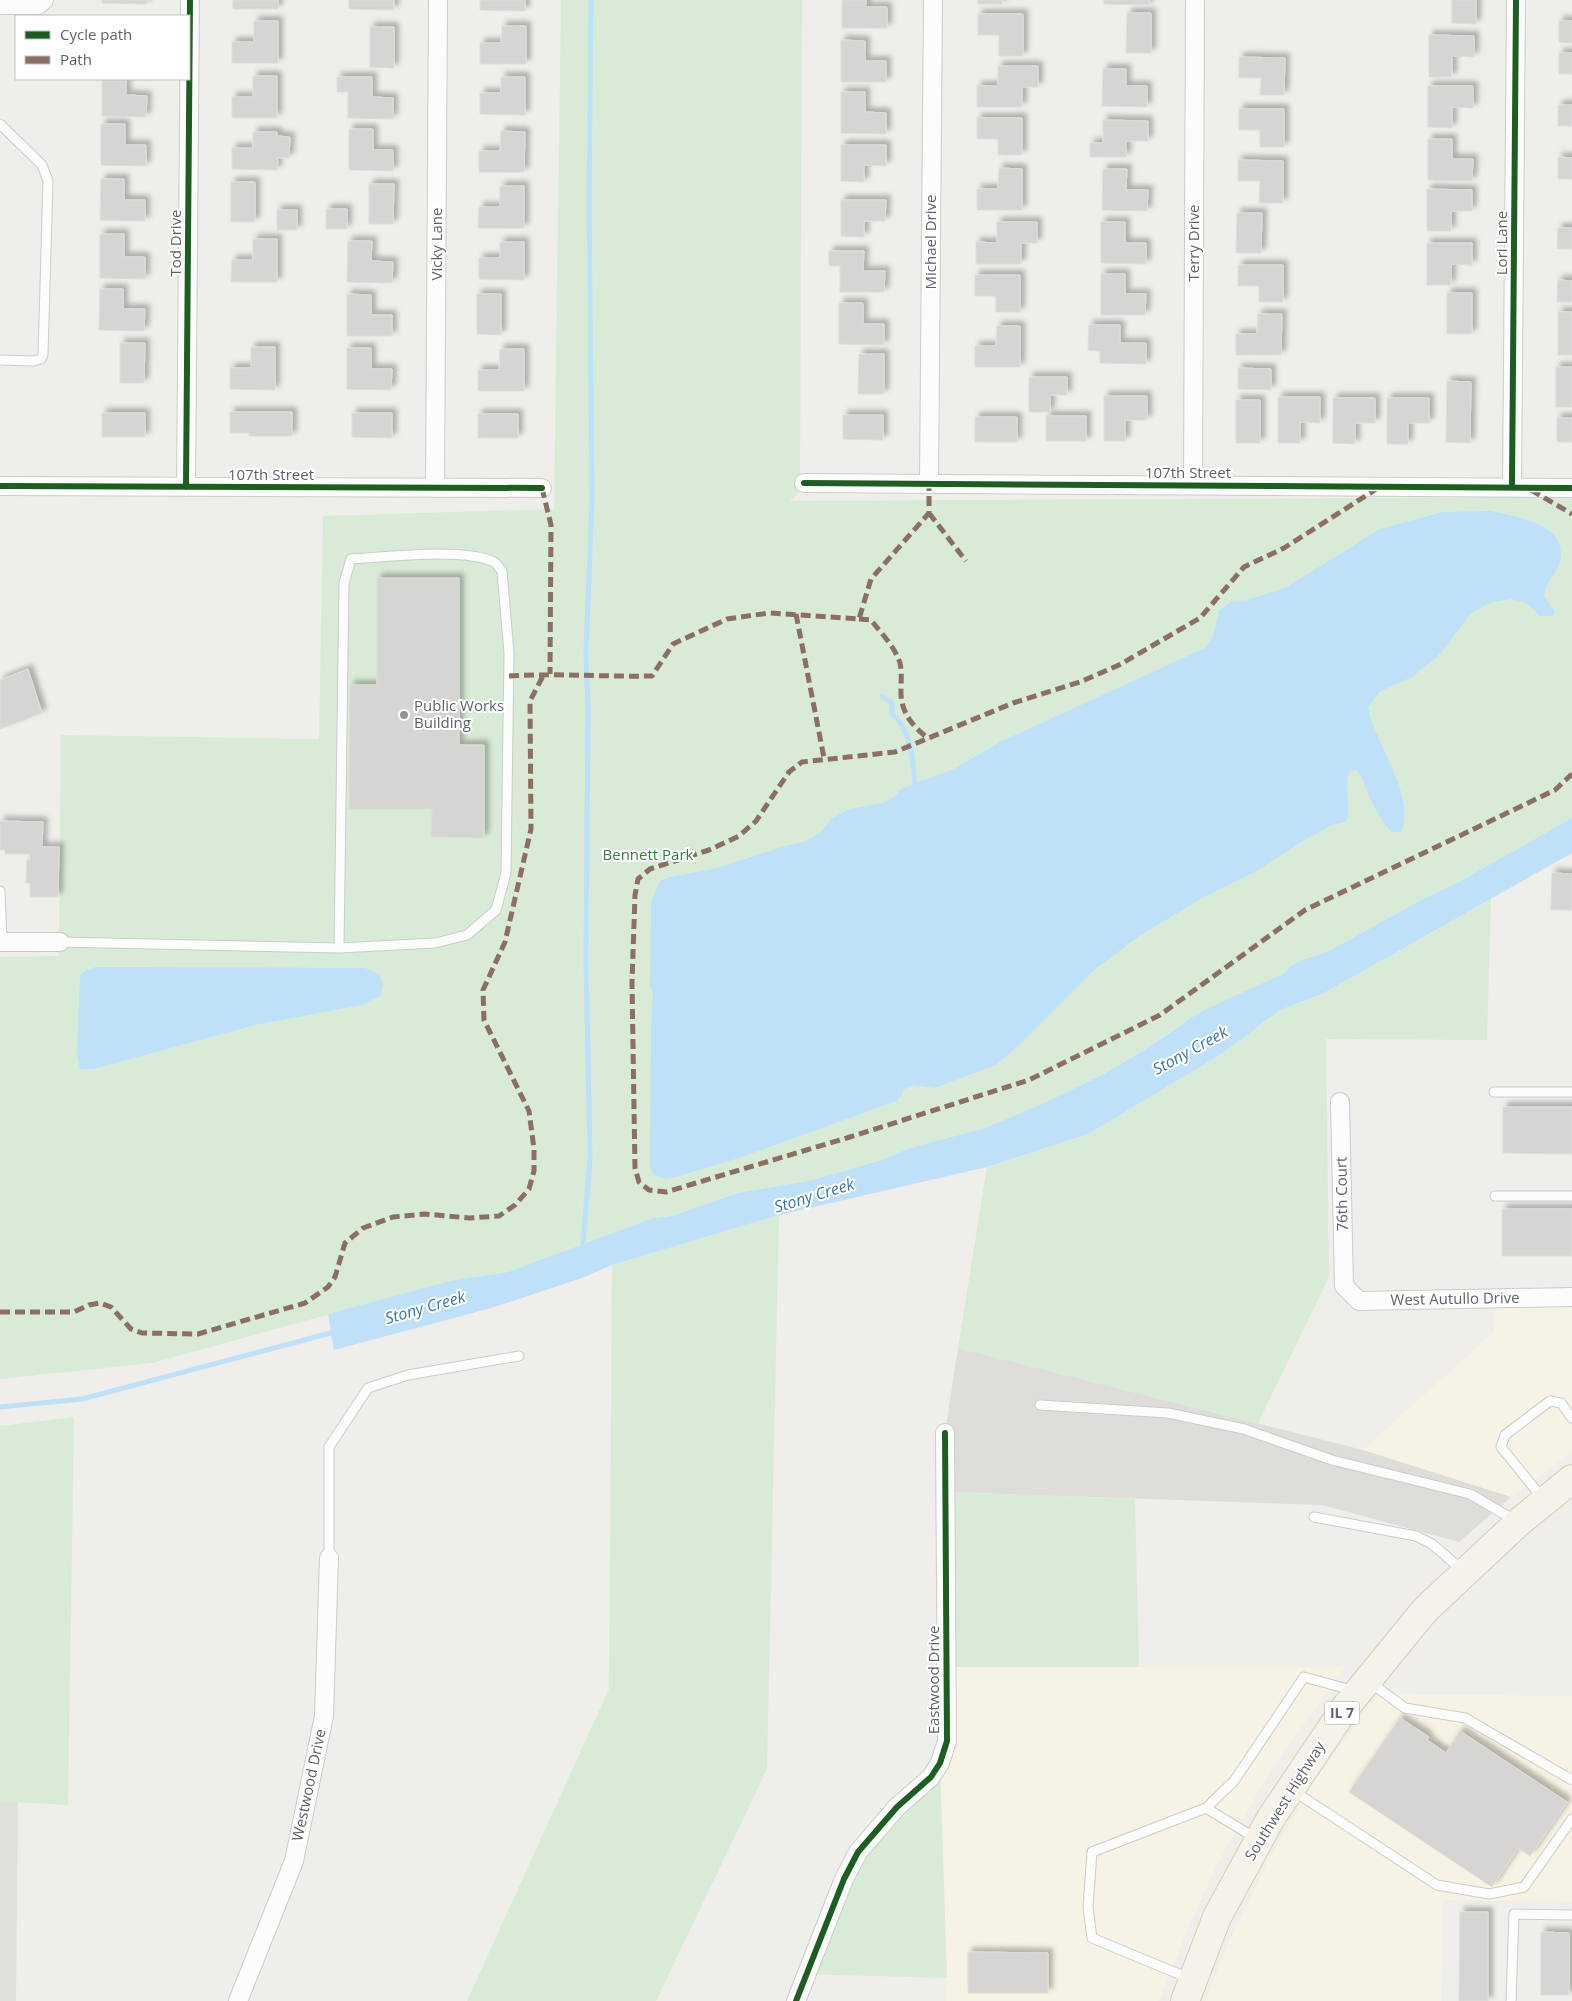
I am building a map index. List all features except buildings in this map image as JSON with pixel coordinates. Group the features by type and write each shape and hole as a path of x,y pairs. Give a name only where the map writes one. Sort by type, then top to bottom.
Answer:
{"main road":[{"name":"Southwest Highway","path":"1190,1990 1217,1917 1260,1840 1291,1789 1363,1686 1425,1610 1518,1522 1572,1479"}],"street":[{"path":"0,5 38,5 44,0"},
{"name":"Tod Drive","path":"190,0 190,15"},
{"name":"Vicky Lane","path":"435,488 438,0"},
{"name":"Michael Drive","path":"929,484 933,0"},
{"name":"Terry Drive","path":"1193,485 1194,0"},
{"name":"Lori Lane","path":"1512,487 1516,0"},
{"name":"Tod Drive","path":"186,487 189,80"},
{"name":"107th Street","path":"804,483 1572,488"},
{"name":"107th Street","path":"0,486 542,488"},
{"path":"1,942 60,942"},
{"name":"76th Court","path":"1340,1102 1344,1286"},
{"name":"West Autullo Drive","path":"1344,1286 1359,1301 1572,1297"},
{"name":"Eastwood Drive","path":"796,2001 844,1879 858,1852 897,1808 931,1777 940,1763 947,1742 945,1433"},
{"name":"Westwood Drive","path":"238,2001 294,1861 324,1716 329,1558"}],"lane":[{"path":"0,124 42,165 48,182 44,355 41,359 34,361 0,360"},
{"path":"60,942 339,948 435,943 467,935 496,910 506,872 509,653 502,571 495,563 477,557 447,555 351,559 344,583 339,948"},
{"path":"0,891 1,942"},
{"path":"1494,1092 1572,1092"},
{"path":"1495,1196 1572,1196"},
{"path":"329,1558 330,1447 368,1388 408,1375 519,1356"},
{"path":"1545,1501 1501,1447 1505,1435 1550,1400 1561,1403 1572,1418"},
{"path":"1040,1404 1168,1413 1244,1429 1332,1460 1470,1494 1518,1522"},
{"path":"1314,1516 1416,1536 1432,1544 1465,1573"},
{"path":"1190,1990 1092,1938 1088,1907 1092,1852 1206,1808 1234,1781 1304,1677 1363,1686 1405,1708 1466,1718 1572,1780"},
{"path":"1291,1789 1436,1884 1489,1894 1524,1887 1572,1819"},
{"path":"1206,1808 1260,1840"},
{"path":"1510,2001 1514,1914 1572,1915"}],"shaded area":[{"path":"1572,1297 1572,1452 1511,1497 1363,1450 1494,1332 1497,1298"},
{"path":"958,1348 1363,1450 1511,1497 1459,1542 1322,1505 945,1492 945,1433"},
{"path":"946,1667 1345,1667 1274,1765 1241,1821 1216,1866 1191,1921 1159,2001 947,2001 940,1763"},
{"path":"1378,1694 1572,1696 1572,1902 1443,1900 1441,2001 1205,2001 1229,1941 1268,1861 1314,1782"},
{"path":"0,1801 18,1801 16,2001 0,2001"}],"green space":[{"name":"Bennett Park","path":"561,0 802,0 800,491 790,501 1572,497 1572,818 1457,883 1423,899 1327,952 1302,960 1291,966 1283,974 1174,1029 1141,1052 1104,1074 1042,1104 985,1128 907,1149 882,1160 813,1180 738,1193 672,1216 653,1218 508,1272 450,1281 152,1363 0,1379 0,957 59,956 61,735 319,739 323,516 554,509"},
{"path":"1491,899 1487,1040 1326,1039 1329,1277 1258,1423 958,1348 987,1167 1088,1134 1223,1053 1280,1010 1324,993"},
{"path":"779,1215 767,1769 656,2001 467,2001 609,1689 612,1265"},
{"path":"74,1417 68,1805 0,1801 0,1426"},
{"path":"945,1492 1135,1499 1139,1667 946,1667"},
{"path":"940,1763 947,1978 805,1974 844,1879"}],"water":[{"path":"1491,511 1529,520 1541,525 1551,532 1558,541 1561,552 1559,566 1548,584 1544,597 1555,611 1553,616 1540,616 1526,603 1511,599 1492,602 1471,613 1439,655 1412,677 1379,692 1368,707 1378,737 1399,786 1404,818 1401,832 1392,832 1388,828 1368,794 1359,773 1356,770 1349,772 1347,784 1349,809 1346,822 1332,825 1255,872 1206,896 1139,936 1093,971 1016,1048 995,1065 935,1088 912,1085 903,1090 902,1095 896,1101 742,1157 676,1177 665,1179 654,1175 650,1167 651,1020 653,994 650,987 651,902 660,881 670,877 714,869 785,846 804,842 820,833 831,819 849,809 883,803 894,797 901,789 954,769 1000,742 1205,648 1213,636 1219,611 1230,602 1247,600 1285,588 1380,529 1443,512"},
{"path":"1572,818 1572,853 1324,993 1280,1010 1223,1053 1088,1134 987,1167 779,1215 612,1265 582,1278 491,1308 334,1350 328,1314 450,1281 508,1272 653,1218 672,1216 738,1193 813,1180 882,1160 907,1149 985,1128 1042,1104 1104,1074 1141,1052 1202,1011 1283,974 1291,966 1302,960 1327,952 1423,899 1457,883"},
{"path":"96,967 365,968 380,975 383,985 380,996 361,1005 255,1025 93,1069 80,1069 77,1055 80,976 86,970"}],"waterway":[{"path":"583,1245 590,1157 586,960 588,710 586,652 592,499 589,202 591,0"},
{"path":"882,696 892,703 892,714 903,728 907,737 912,755 915,783"},
{"name":"Stony Creek","path":"0,1407 82,1399 338,1331"}],"marked path":[{"path":"509,676 652,676 673,644 727,619 769,613 859,619 871,579 929,513 929,484"},
{"path":"542,488 551,525 550,674"},
{"path":"1378,488 1284,548 1244,567 1200,618 1119,665 1080,682 1013,703 895,752 802,762 789,772 756,821 739,836 709,850 650,869 638,879 635,895 632,983 635,1168 639,1182 649,1190 666,1192 850,1137 1029,1080 1160,1015 1305,910 1555,790 1572,774"},
{"path":"1531,490 1572,514"},
{"path":"929,513 966,561"},
{"path":"796,614 824,758"},
{"path":"859,619 871,620 895,651 900,663 901,698 905,712 913,724 929,739"},
{"path":"0,1312 74,1312 89,1305 100,1303 111,1307 131,1329 142,1333 198,1334 305,1303 328,1287 335,1277 345,1243 363,1228 393,1217 425,1214 469,1218 499,1216 515,1205 529,1189 534,1171 534,1149 529,1111 484,1020 483,990 505,942 531,829 530,701 544,674"}],"cycle path":[{"path":"190,0 190,15"},
{"path":"1512,487 1516,0"},
{"path":"186,487 189,80"},
{"path":"804,483 1572,488"},
{"path":"0,486 542,488"},
{"path":"796,2001 844,1879 858,1852 897,1807 931,1777 940,1763 947,1741 945,1433"}],"place":[{"name":"Public Works Building","path":"404,715"}]}
